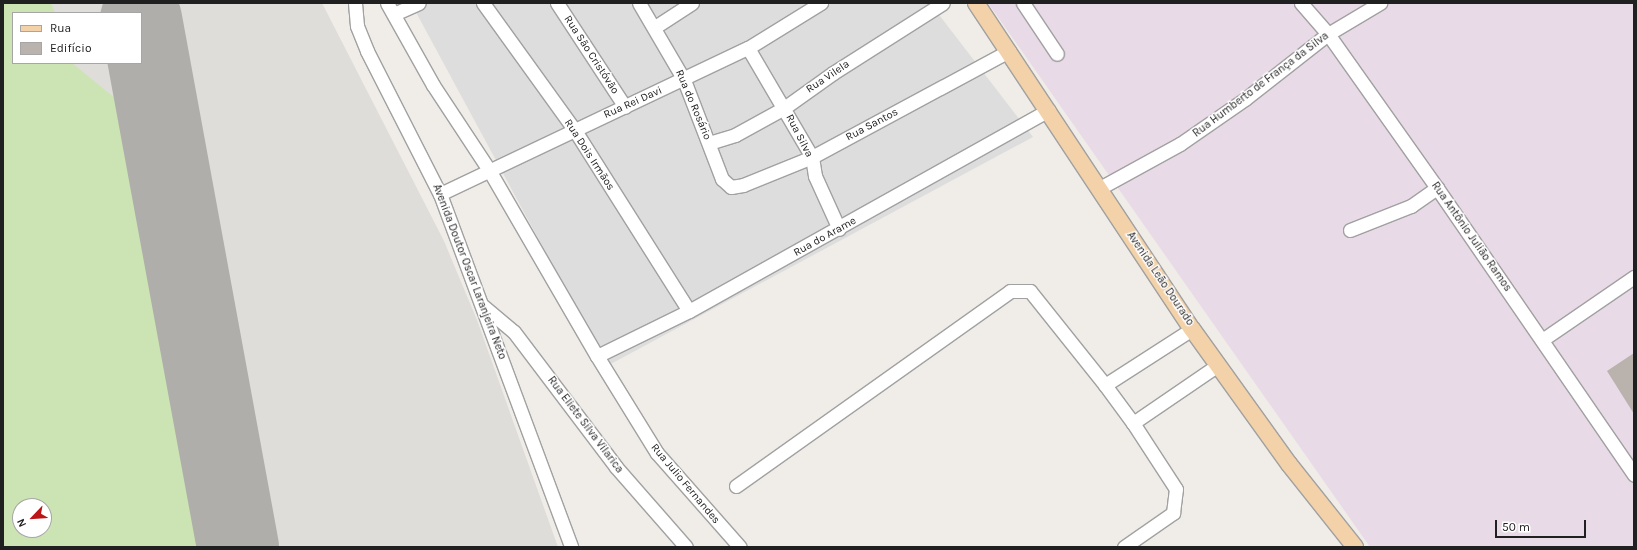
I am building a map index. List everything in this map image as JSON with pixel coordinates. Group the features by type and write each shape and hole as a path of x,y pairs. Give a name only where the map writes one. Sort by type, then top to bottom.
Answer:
{"main road":[{"name":"Avenida Leão Dourado","path":"976,3 1049,110 1098,188 1192,329 1289,464 1355,547"}],"street":[{"name":"Avenida Doutor Oscar Laranjeira Neto","path":"355,3 357,26 367,51 440,194 483,306 571,547"},
{"name":"Rua Julio Fernandes","path":"387,3 433,84 489,170 597,356 657,453 740,547"},
{"path":"394,14 419,3"},
{"name":"Rua Dois Irmãos","path":"482,3 574,129 690,311"},
{"name":"Rua São Cristóvão","path":"557,3 625,107"},
{"name":"Rua do Rosário","path":"639,3 655,27 684,80 722,179 731,187"},
{"path":"655,27 692,3"},
{"name":"Rua Rei Davi","path":"440,194 574,129 684,80 748,48 821,3"},
{"name":"Rua Vilela","path":"709,143 735,135 784,108 832,73 943,3"},
{"path":"1023,3 1057,54"},
{"name":"Rua Antônio Julião Ramos","path":"1301,3 1328,34 1437,188 1634,475"},
{"name":"Rua Humberto de França da Silva","path":"1098,188 1180,144 1245,99 1328,34 1380,3"},
{"name":"Rua Silva","path":"748,48 812,157 815,176 839,229"},
{"name":"Rua Santos","path":"731,187 743,185 812,157 1009,52"},
{"name":"Rua do Arame","path":"597,356 690,311 839,229 1049,110"},
{"path":"1350,230 1411,206 1437,188"},
{"path":"1542,340 1634,277"},
{"path":"736,486 1010,292 1030,291 1105,385 1133,423 1176,489 1172,513 1124,547"},
{"name":"Rua Eliete Silva Vilarica","path":"483,306 514,332 616,467 686,547"},
{"path":"1105,385 1192,329"},
{"path":"1133,423 1218,365"}],"shaded area":[{"path":"3,3 322,3 444,241 477,320 558,547 3,547"},
{"path":"411,3 930,3 1033,137 607,366"},
{"path":"988,3 1634,3 1634,547 1370,547"}],"green space":[{"path":"3,3 51,3 55,12 12,12 12,64 73,64 126,107 207,547 3,547"}],"building":[{"path":"1634,353 1634,414 1607,371"}],"runway":[{"path":"142,24 238,547"}]}
